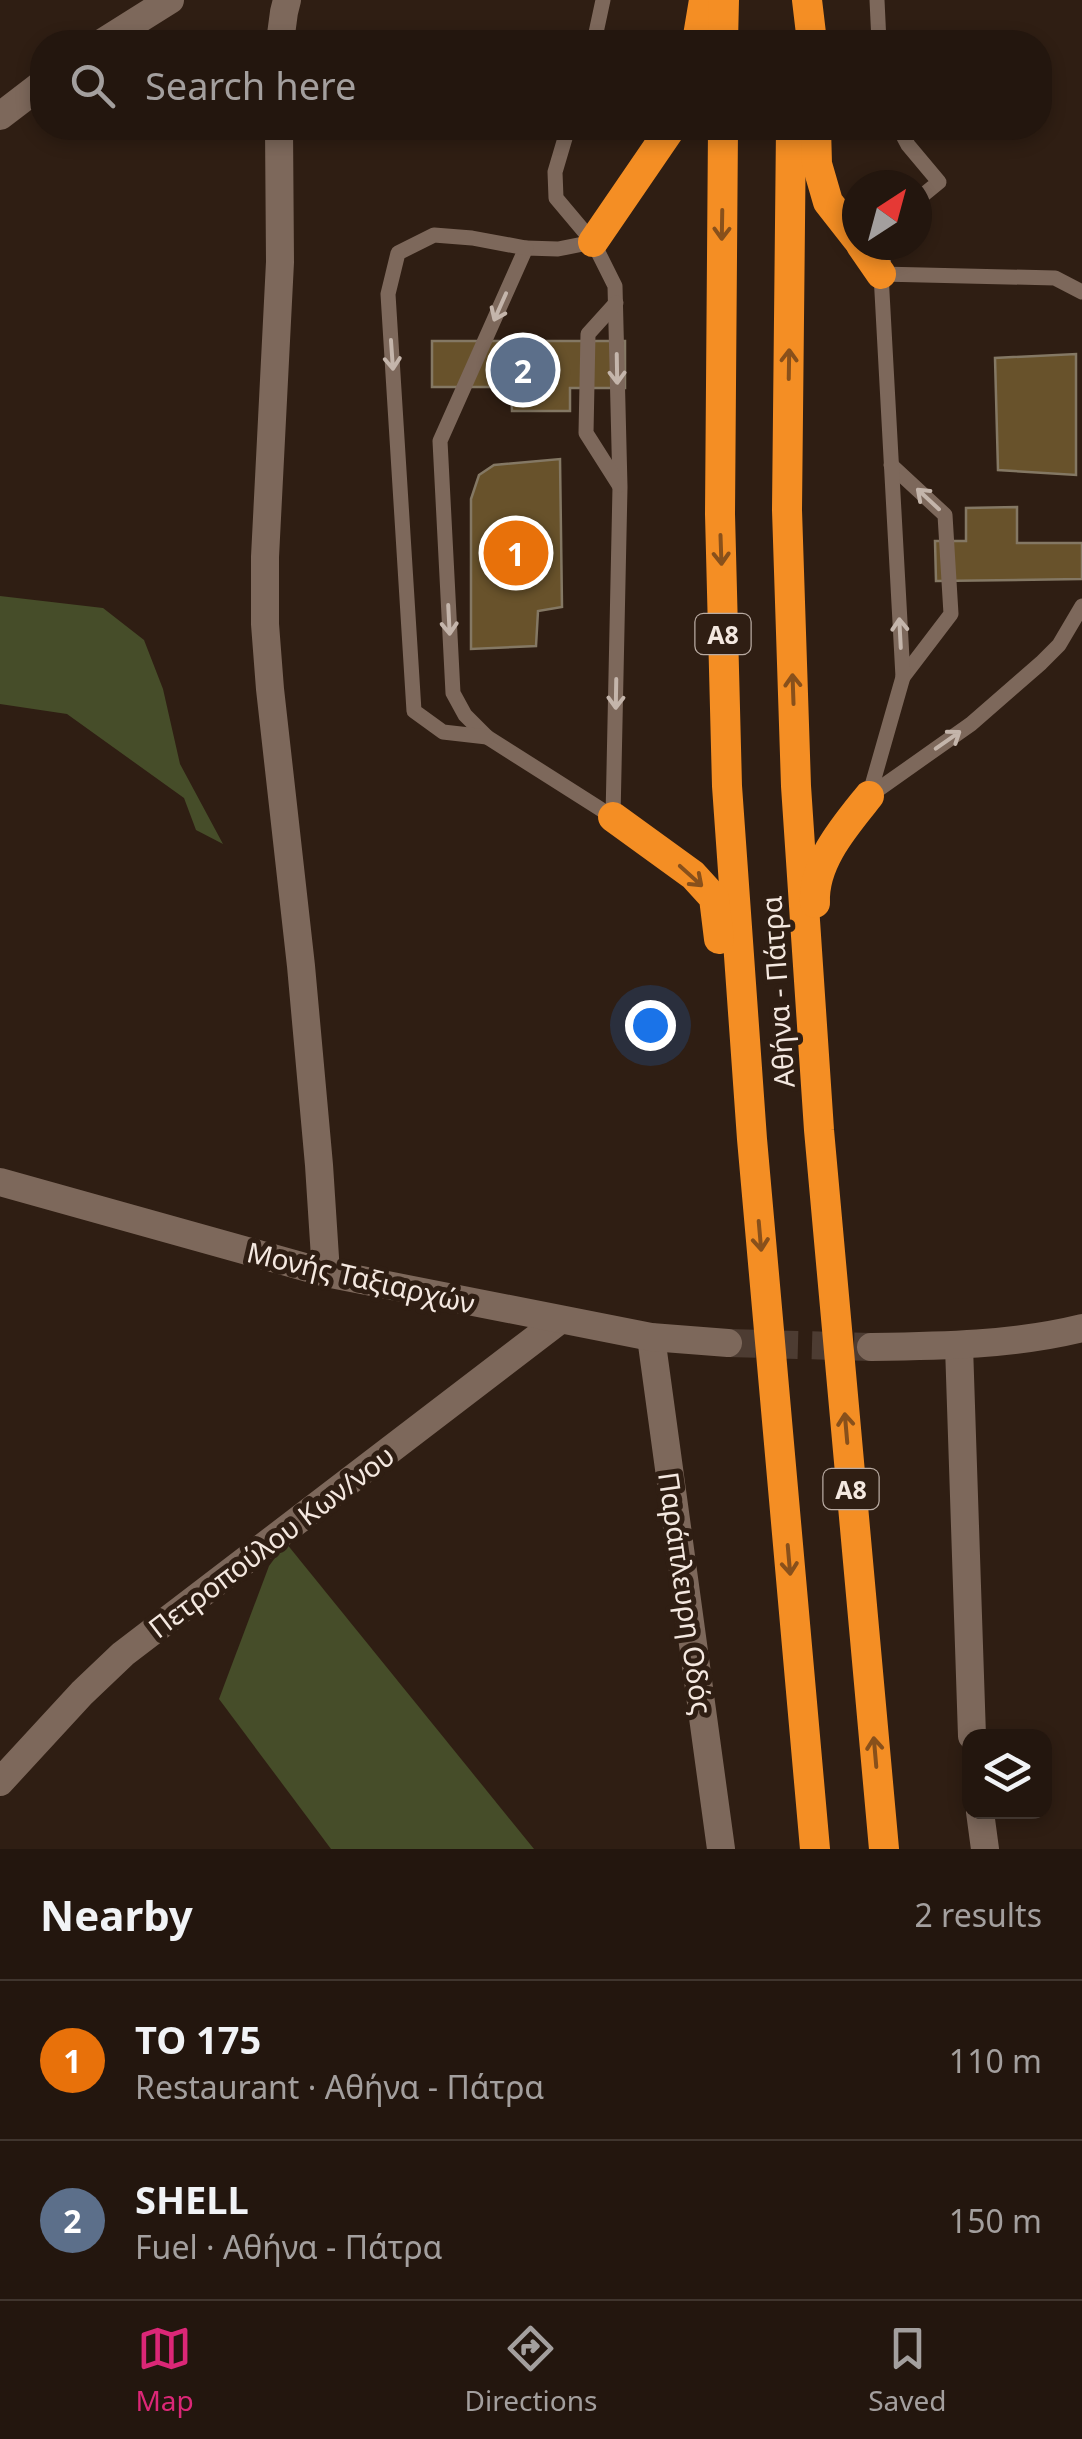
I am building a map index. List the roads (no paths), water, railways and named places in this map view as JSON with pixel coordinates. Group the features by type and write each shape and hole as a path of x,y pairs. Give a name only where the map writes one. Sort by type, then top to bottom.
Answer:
{"highway":[{"path":"699,30 704,0"},
{"path":"724,0 724,30"},
{"path":"792,0 792,30"},
{"path":"807,0 811,30"},
{"path":"593,242 663,140"},
{"name":"Αθήνα - Πάτρα","path":"723,140 720,514 726,747 752,1139 815,1849"},
{"name":"Αθήνα - Πάτρα","path":"792,140 788,530 796,786 819,1130 884,1849"},
{"path":"816,140 817,164 828,202 842,220"},
{"path":"819,1130 829,1054 814,896 824,861 868,796"},
{"path":"613,817 694,875 714,898 727,1016 752,1139"}],"street":[{"path":"122,30 170,0"},
{"path":"282,30 288,0"},
{"path":"0,116 30,93"},
{"path":"279,140 280,262 264,557 265,624 320,1165 326,1274"},
{"name":"Μονής Ταξιαρχών","path":"0,1182 326,1274 651,1337 728,1343"},
{"name":"Πετροπούλου Κων/νου","path":"0,1782 123,1654 560,1320"},
{"path":"870,1347 959,1346 1082,1328"},
{"name":"Παράπλευρη Οδός","path":"651,1337 721,1849"},
{"path":"959,1346 972,1729"},
{"path":"981,1819 985,1849"}],"lane":[{"path":"597,30 603,0"},
{"path":"877,0 878,30"},
{"path":"564,140 555,172 556,198 593,242 615,286 620,487 613,817"},
{"path":"906,140 929,170"},
{"path":"487,737 443,732 414,712 388,294 398,253 434,234 526,248 558,249 593,242"},
{"path":"526,248 440,441 453,693 465,715 487,737 613,817"},
{"path":"868,796 903,678 884,260 1055,278 1082,292"},
{"path":"616,304 588,334 586,432 620,487"},
{"path":"891,465 945,515 952,614 903,678"},
{"path":"868,796 971,724 1027,675 1059,645 1082,606"}],"tunnel":[{"path":"728,1343 871,1347"}],"place":[{"name":"SHELL","path":"523,370"},
{"name":"TO 175","path":"516,553"}]}
